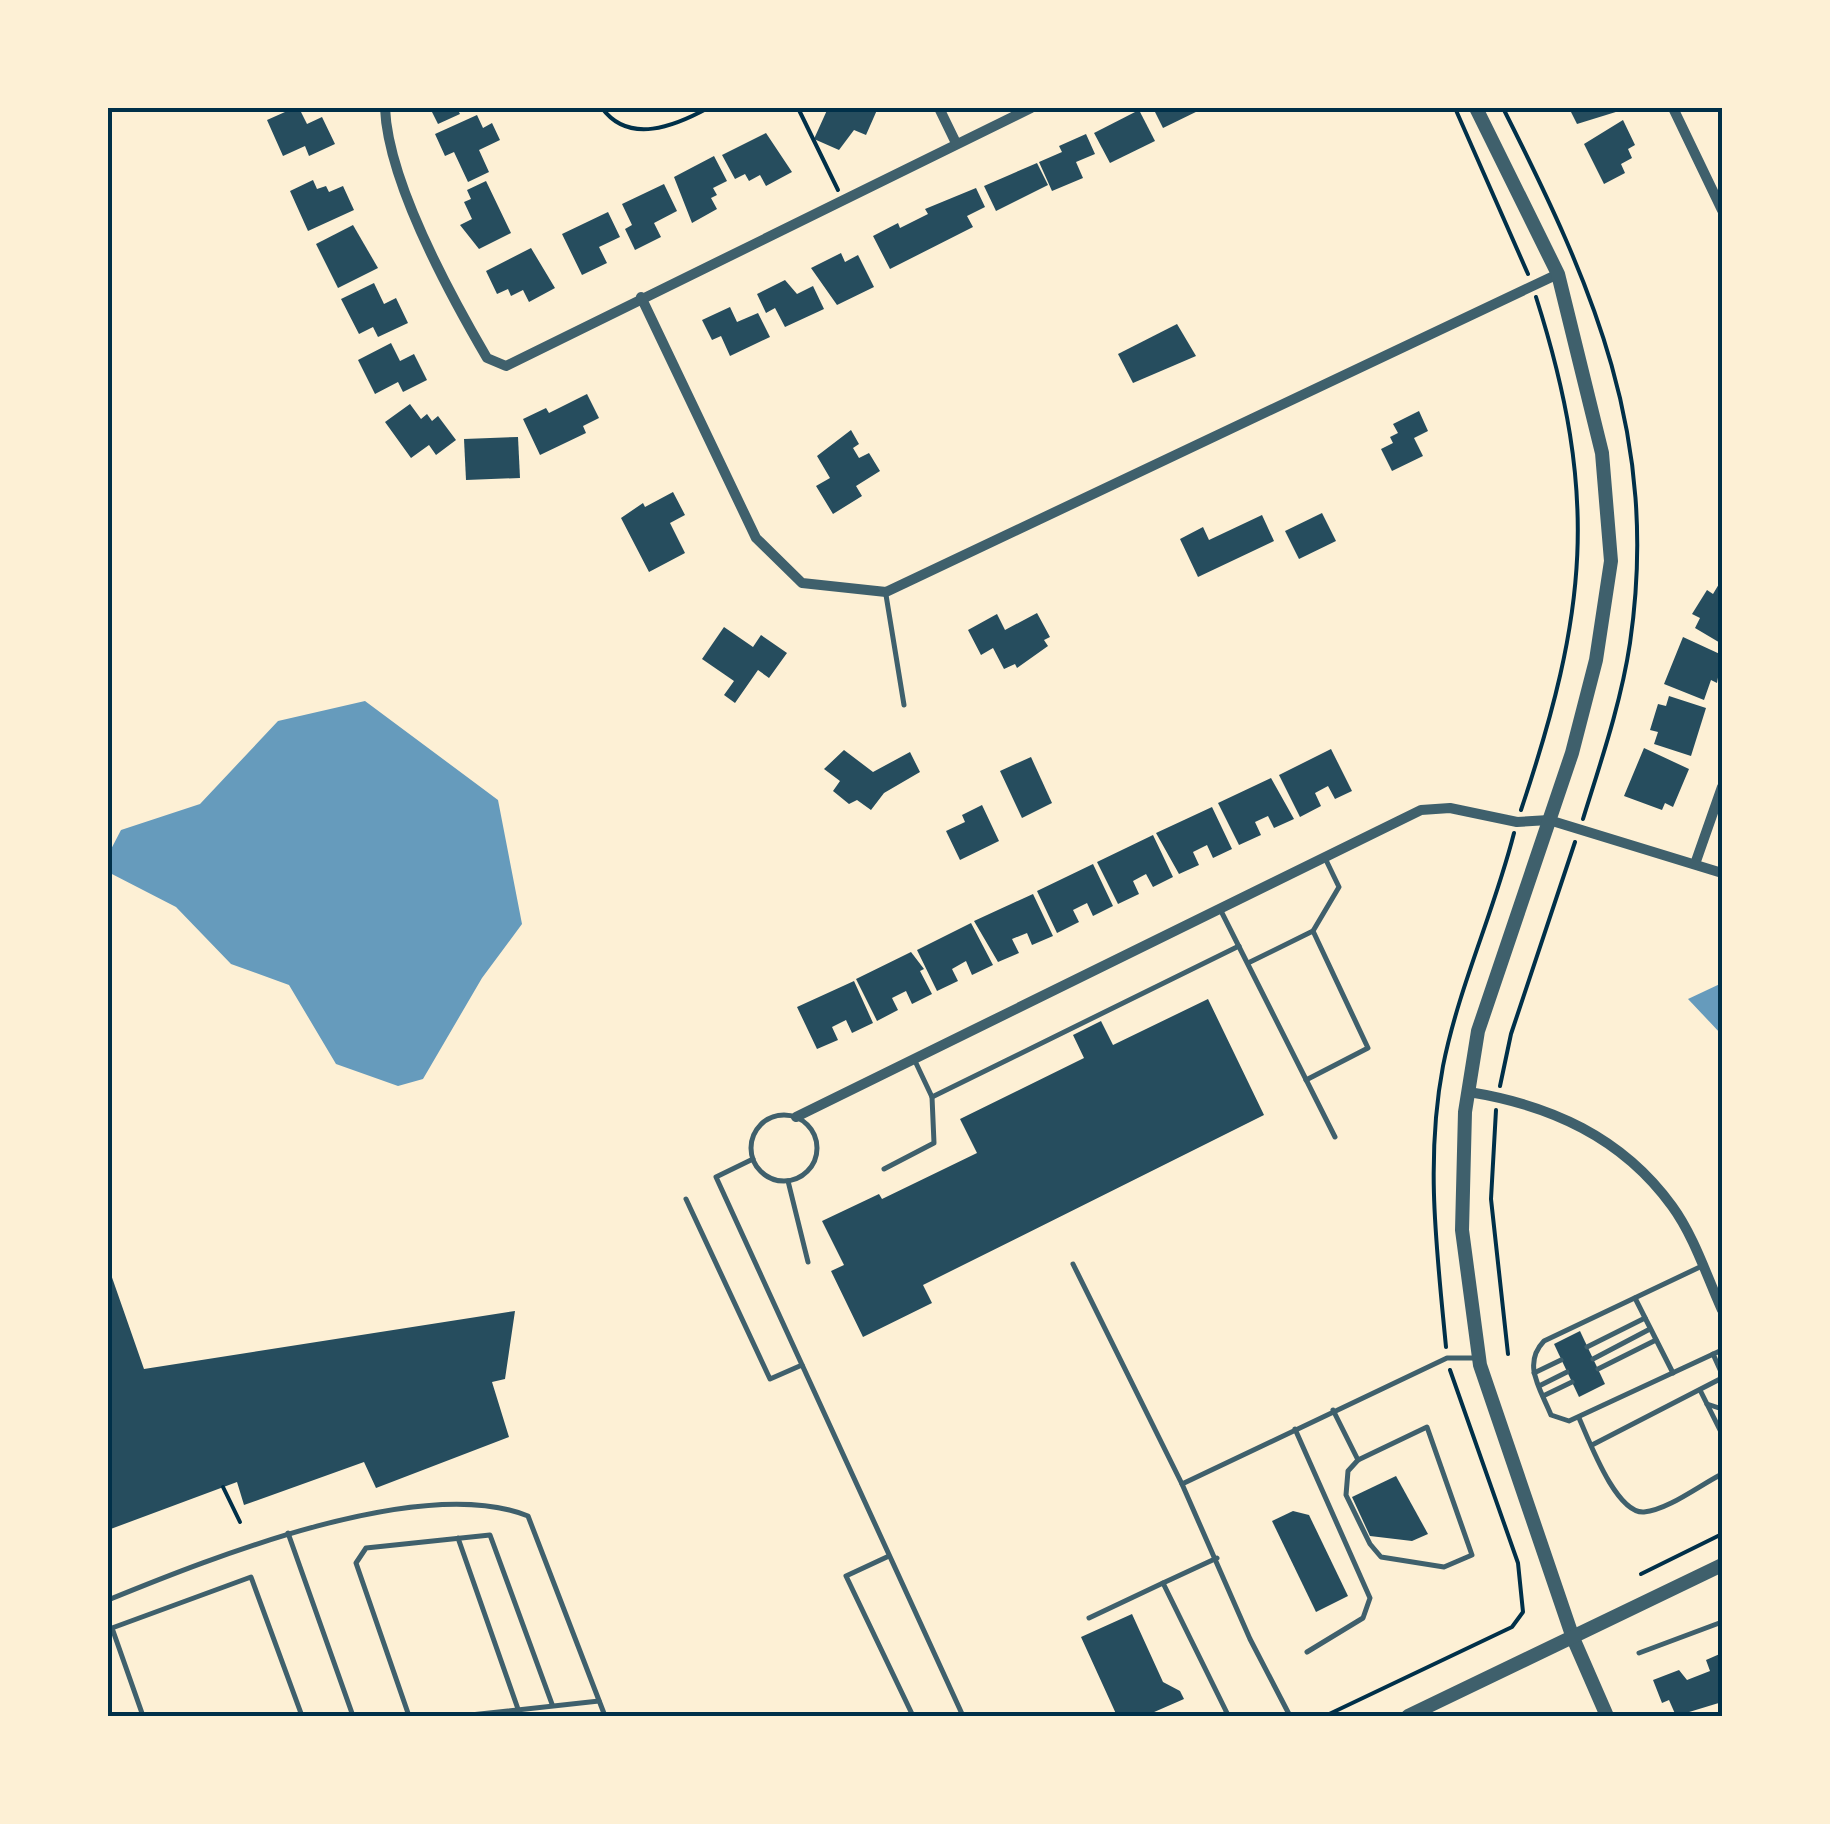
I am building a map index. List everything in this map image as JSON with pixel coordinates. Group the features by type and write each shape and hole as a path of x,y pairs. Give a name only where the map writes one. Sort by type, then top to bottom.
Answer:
{"street":[{"path":"385,108 396,165 411,206 487,358 506,366 1030,108"},
{"path":"939,108 956,143"},
{"path":"1476,108 1558,274 1602,453 1611,561 1596,660 1572,754 1478,1030 1461,1170 1462,1230 1479,1358 1573,1638 1607,1716"},
{"path":"1673,108 1722,210"},
{"path":"641,297 756,538 802,583 886,592 1558,274"},
{"path":"1695,864 1722,787"},
{"path":"796,1117 1421,810 1450,808 1517,822 1549,820 1722,873"},
{"path":"1468,1092 1512,1099 1571,1120 1620,1149 1673,1207 1722,1310"},
{"path":"1408,1716 1722,1565"}],"lane":[{"path":"886,592 904,705"},
{"path":"1248,963 1312,931 1339,887 1325,858"},
{"path":"1220,909 1335,1137"},
{"path":"1306,1080 1368,1048 1312,931"},
{"path":"932,1097 1239,946"},
{"path":"884,1169 934,1143 932,1097 913,1057"},
{"path":"786,1114 796,1117 812,1130 817,1152 807,1171 788,1180 766,1176 753,1159 753,1138 765,1120 786,1114"},
{"path":"753,1159 716,1177 963,1716"},
{"path":"788,1180 808,1262"},
{"path":"686,1199 770,1380 802,1365"},
{"path":"1074,1264 1217,1558 1250,1640 1290,1716"},
{"path":"1702,1266 1544,1341 1532,1354 1534,1372 1558,1421 1578,1418 1722,1350"},
{"path":"1635,1298 1673,1374"},
{"path":"1588,1347 1645,1318"},
{"path":"1593,1358 1650,1328"},
{"path":"1598,1369 1656,1340"},
{"path":"1592,1444 1722,1376 1712,1354"},
{"path":"1182,1484 1446,1358 1479,1358"},
{"path":"1534,1372 1562,1360"},
{"path":"1539,1386 1567,1372"},
{"path":"1543,1396 1572,1382"},
{"path":"1700,1390 1722,1434"},
{"path":"1707,1404 1722,1409"},
{"path":"1333,1410 1358,1460"},
{"path":"1578,1418 1616,1494 1632,1510 1646,1512 1722,1474"},
{"path":"1427,1427 1472,1556 1444,1567 1382,1558 1370,1544 1346,1495 1348,1471 1358,1460 1427,1427"},
{"path":"1294,1430 1370,1598 1363,1618 1307,1652"},
{"path":"108,1600 288,1533 460,1502 498,1504 528,1516 604,1716"},
{"path":"288,1533 353,1716"},
{"path":"409,1716 356,1562 366,1548 490,1535 552,1704"},
{"path":"458,1538 518,1709"},
{"path":"890,1556 846,1576 913,1716"},
{"path":"1089,1618 1217,1558"},
{"path":"144,1716 112,1628 251,1577 302,1716"},
{"path":"1163,1583 1227,1713 1220,1716"},
{"path":"1639,1653 1722,1622"},
{"path":"461,1716 599,1701"}],"path":[{"path":"602,108 624,126 648,130 677,124 708,108"},
{"path":"798,108 842,198"},
{"path":"1446,1358 1432,1200 1440,1087 1457,1010 1536,772 1567,661 1580,554 1576,470 1563,383 1532,286 1455,108"},
{"path":"223,1487 240,1522"},
{"path":"1640,1574 1722,1534"}],"water":[{"path":"365,701 498,800 522,924 482,978 423,1079 398,1086 336,1064 289,985 231,964 176,907 108,872 108,855 121,830 200,804 278,721"},
{"path":"1722,983 1722,1035 1688,999"}],"building":[{"path":"299,108 307,124 322,117 335,144 309,156 305,146 283,156 267,120"},
{"path":"430,108 457,108 460,114 438,124"},
{"path":"828,108 877,110 866,135 854,130 839,150 814,139"},
{"path":"1153,108 1204,108 1163,128"},
{"path":"1569,108 1617,108 1619,111 1577,124"},
{"path":"1139,110 1155,141 1110,163 1094,133"},
{"path":"477,115 483,128 492,123 500,140 479,150 489,172 468,182 454,152 445,156 435,134"},
{"path":"1623,120 1635,145 1628,149 1632,158 1621,164 1625,173 1604,184 1584,144"},
{"path":"766,133 792,172 766,186 760,175 749,181 745,174 735,179 722,155"},
{"path":"1086,134 1095,154 1076,162 1083,178 1052,191 1039,162 1062,152 1059,146"},
{"path":"714,156 727,181 713,188 717,195 711,198 717,209 692,223 674,177"},
{"path":"1037,163 1048,185 996,211 984,186"},
{"path":"313,180 317,189 326,186 329,192 343,186 354,210 308,231 290,191"},
{"path":"486,181 511,233 479,249 460,225 472,219 464,202 471,199 467,190"},
{"path":"664,184 677,211 654,223 661,237 635,250 625,229 632,225 622,204"},
{"path":"976,188 985,207 967,216 973,227 890,269 873,236 898,223 900,228 928,214 925,209"},
{"path":"608,212 620,237 599,247 607,263 582,275 562,234"},
{"path":"353,225 378,268 338,288 316,244"},
{"path":"531,248 555,288 529,302 523,290 511,296 508,289 497,294 486,271"},
{"path":"841,253 845,262 858,255 874,287 837,305 811,268"},
{"path":"785,280 797,294 813,286 824,309 785,327 775,308 766,313 757,294"},
{"path":"374,283 384,304 396,298 408,323 378,337 373,327 359,334 341,299"},
{"path":"730,307 737,322 758,313 770,337 730,356 721,336 712,340 702,320"},
{"path":"1177,324 1196,356 1133,383 1118,354"},
{"path":"391,343 400,361 414,354 427,380 403,392 398,382 375,394 358,360"},
{"path":"587,394 599,418 583,426 586,433 540,455 523,419 546,408 549,413"},
{"path":"410,404 421,419 427,414 432,421 438,416 456,440 436,455 429,445 411,458 385,422"},
{"path":"1419,411 1428,431 1414,438 1423,456 1392,471 1381,449 1393,443 1390,437 1398,433 1393,424"},
{"path":"851,430 859,444 853,448 859,458 869,453 880,471 856,486 862,496 833,514 816,486 830,478 817,456"},
{"path":"518,437 520,478 466,480 464,439"},
{"path":"673,492 685,515 670,523 685,553 649,572 621,518 643,503 645,507"},
{"path":"1322,513 1336,541 1299,559 1285,531"},
{"path":"1262,515 1274,541 1198,577 1180,539 1203,527 1209,540"},
{"path":"1719,584 1722,644 1695,628 1700,618 1692,614 1707,590 1713,594"},
{"path":"1037,613 1050,637 1044,640 1048,646 1017,668 1015,664 1004,669 993,648 981,655 968,630 997,614 1005,630"},
{"path":"724,627 753,647 761,635 787,653 769,678 758,670 735,703 724,695 734,681 702,659"},
{"path":"1683,637 1722,655 1717,683 1711,680 1704,700 1664,684"},
{"path":"1669,696 1706,708 1691,756 1654,744 1658,732 1650,730 1658,704 1666,706"},
{"path":"1644,748 1689,769 1673,807 1665,803 1662,810 1624,796"},
{"path":"1331,749 1352,791 1335,799 1328,786 1315,793 1321,806 1300,817 1279,775"},
{"path":"844,750 873,772 910,752 920,772 884,793 871,810 857,800 849,804 833,791 840,781 824,769"},
{"path":"1031,757 1052,803 1022,818 1000,771"},
{"path":"1271,778 1294,819 1274,828 1268,816 1255,822 1261,835 1239,845 1218,803"},
{"path":"982,805 999,841 960,860 946,831 965,822 962,815"},
{"path":"1212,807 1232,849 1213,858 1207,845 1193,852 1199,865 1179,874 1156,833"},
{"path":"1153,835 1173,877 1153,887 1146,874 1133,881 1139,894 1118,904 1097,862"},
{"path":"1093,864 1113,906 1093,916 1087,903 1073,910 1079,922 1057,933 1037,891"},
{"path":"1033,894 1053,936 1032,945 1027,933 1012,939 1019,953 998,962 974,921"},
{"path":"971,923 993,965 972,975 966,961 952,969 958,981 937,991 917,950"},
{"path":"911,952 924,969 920,971 932,994 912,1004 906,991 892,998 898,1010 877,1021 856,979"},
{"path":"854,981 873,1023 852,1033 846,1020 832,1027 838,1040 817,1049 797,1007"},
{"path":"1208,999 1264,1115 923,1285 932,1303 863,1337 831,1271 844,1265 822,1221 879,1194 882,1199 977,1153 960,1119 1084,1058 1073,1035 1101,1021 1113,1045"},
{"path":"108,1266 144,1369 515,1311 505,1379 492,1382 509,1437 376,1488 364,1462 244,1505 237,1482 108,1530"},
{"path":"1580,1331 1605,1384 1579,1397 1554,1344"},
{"path":"1396,1476 1428,1534 1412,1541 1370,1536 1352,1497"},
{"path":"1293,1511 1309,1515 1348,1596 1316,1612 1272,1521"},
{"path":"1132,1614 1163,1682 1180,1691 1184,1699 1145,1716 1117,1716 1081,1637"},
{"path":"1722,1653 1722,1702 1676,1716 1669,1700 1662,1703 1653,1680 1679,1670 1687,1680 1710,1671 1706,1660"}]}
